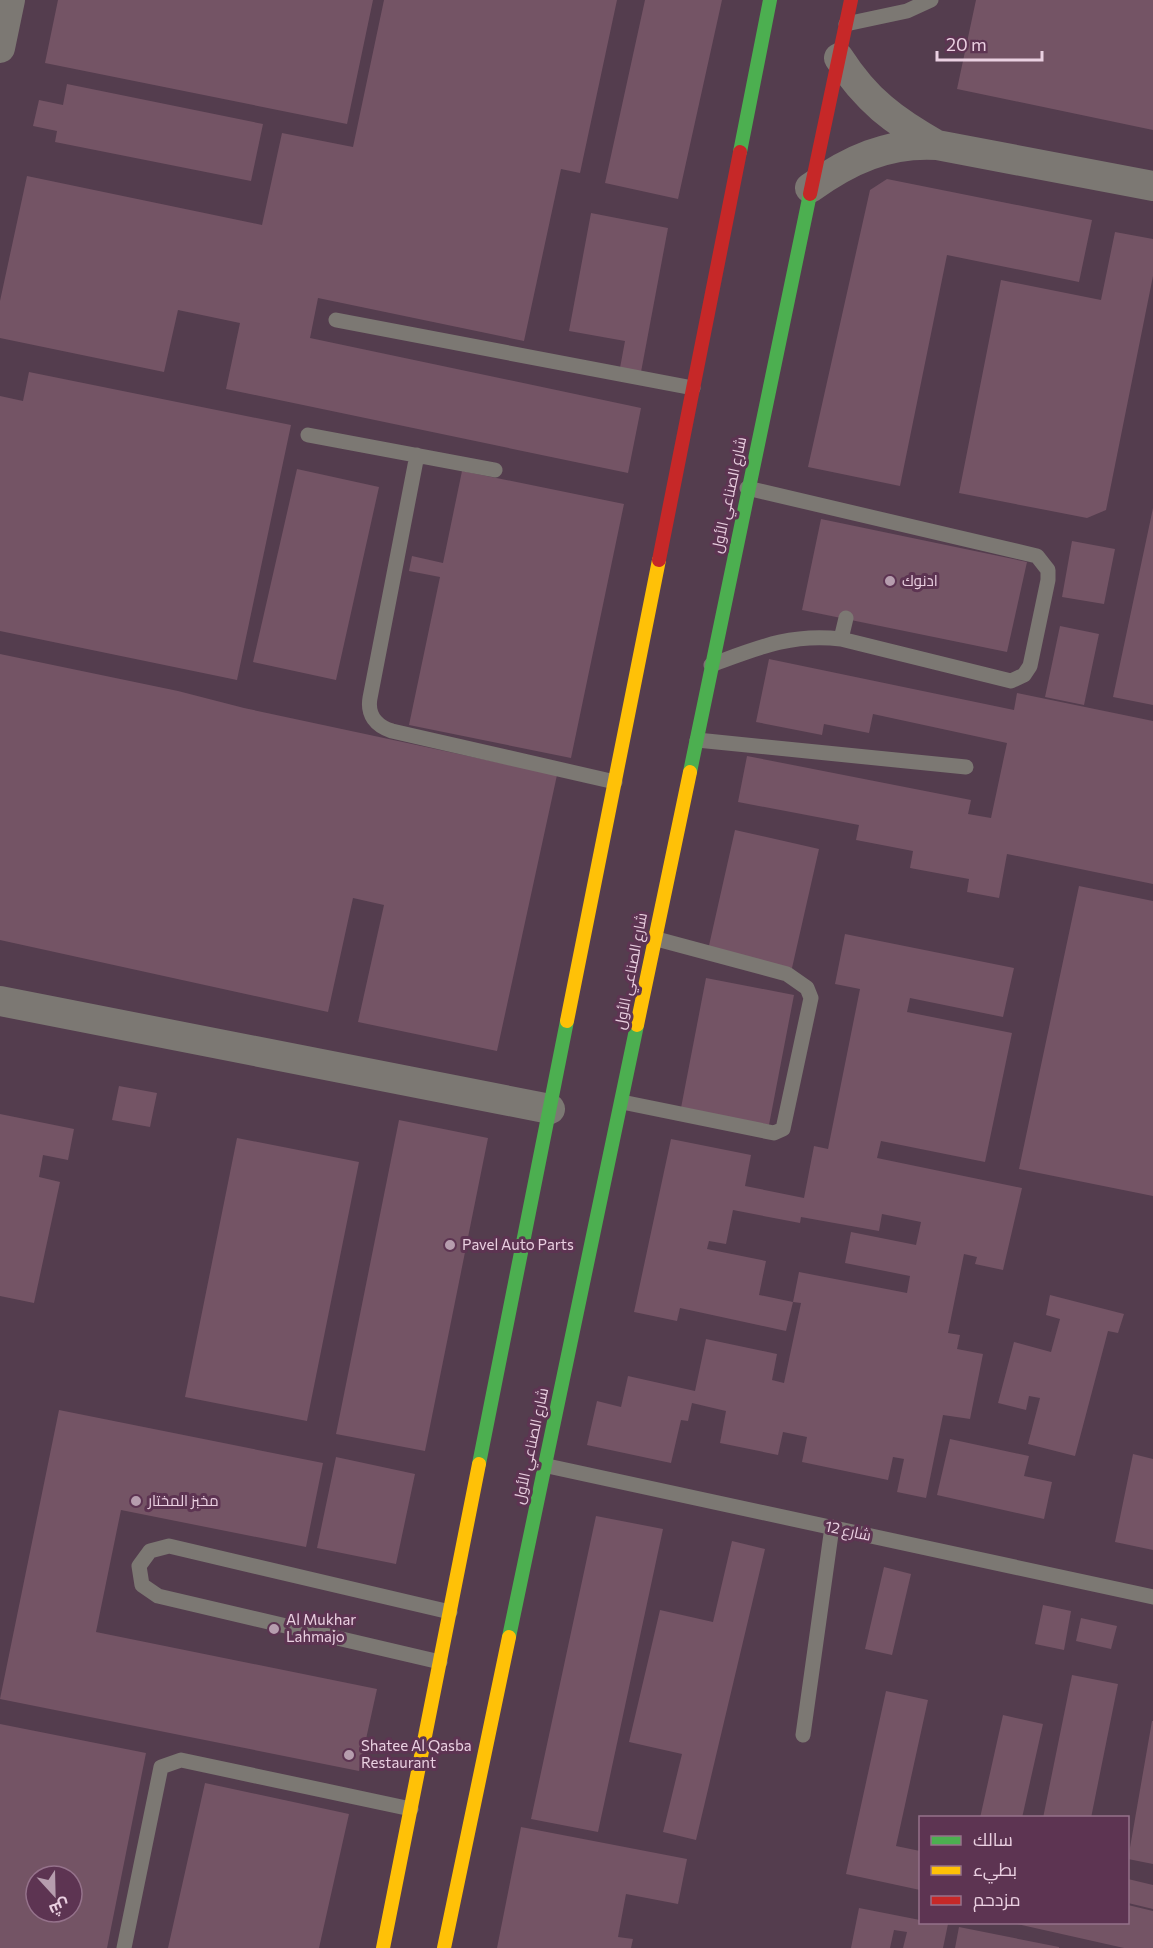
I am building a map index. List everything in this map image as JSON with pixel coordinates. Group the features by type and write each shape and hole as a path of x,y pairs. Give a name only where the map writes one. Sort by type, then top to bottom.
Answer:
{"main road":[{"path":"383,1948 770,0"},
{"name":"شارع الصناعي الأول","path":"444,1948 543,1465 622,1102 653,938 697,740 747,488 851,0"}],"street":[{"path":"839,58 871,100 891,117 937,145"},
{"path":"810,188 849,163 870,153 914,144 937,145 1153,186"},
{"path":"0,1001 550,1109"}],"lane":[{"path":"846,24 907,11 931,0"},
{"path":"336,320 693,388"},
{"path":"308,435 495,470"},
{"path":"417,455 370,698 369,705 374,720 392,731 615,782"},
{"path":"711,665 776,641 798,637 841,639 1011,681 1024,675 1030,666 1048,580 1044,562 1029,552 864,521 747,488"},
{"path":"841,639 846,618"},
{"path":"697,740 966,767"},
{"path":"622,1102 774,1133 783,1129 811,998 807,988 787,974 653,938"},
{"name":"شارع 12","path":"543,1465 1153,1597"},
{"path":"803,1735 832,1527"},
{"path":"440,1662 158,1596 142,1585 139,1566 150,1551 169,1546 450,1612"},
{"path":"124,1948 161,1767 172,1761 182,1760 411,1809"}],"building":[{"path":"58,0 373,0 347,124 45,63"},
{"path":"384,0 617,0 580,173 561,169 524,341 318,298 310,338 641,408 628,473 226,389 240,323 178,310 164,372 0,338 0,301 27,176 262,225 282,133 353,147"},
{"path":"645,0 722,0 678,199 605,183"},
{"path":"976,0 1153,0 1153,130 957,89"},
{"path":"67,84 263,124 251,181 55,142 57,131 33,126 39,100 63,105"},
{"path":"887,179 1092,220 1079,282 947,255 900,486 808,467 870,190"},
{"path":"591,213 668,228 641,372 620,368 625,341 569,331"},
{"path":"1115,232 1153,239 1153,276 1106,510 1087,518 959,493 1001,280 1101,300"},
{"path":"29,372 291,425 237,680 0,631 0,396 23,401"},
{"path":"297,469 379,487 336,680 253,662"},
{"path":"462,471 624,504 571,758 409,725 440,577 409,571 412,556 443,563"},
{"path":"1153,508 1153,705 1113,697"},
{"name":"ادنوك","path":"821,519 1027,562 1007,652 802,610"},
{"path":"1072,541 1115,549 1104,604 1062,597"},
{"path":"1060,626 1099,634 1084,705 1045,697"},
{"path":"0,654 557,775 497,1051 358,1022 384,905 353,898 328,1012 0,940"},
{"path":"769,659 1014,710 1017,693 1153,721 1153,884 1007,854 999,898 967,892 969,879 910,868 913,851 856,840 859,825 738,802 747,756 971,800 968,814 991,818 1007,743 873,714 869,733 824,724 822,735 756,722"},
{"path":"735,830 819,849 792,968 708,950"},
{"path":"1079,886 1153,901 1153,1196 1019,1169"},
{"path":"845,934 1014,968 1003,1017 910,998 907,1012 1012,1033 985,1162 881,1141 877,1158 1022,1188 1003,1270 975,1264 977,1257 964,1254 948,1333 960,1335 957,1349 983,1354 970,1419 943,1415 926,1498 897,1492 904,1459 893,1457 888,1480 802,1462 807,1437 783,1432 778,1455 720,1443 726,1411 692,1403 688,1421 681,1420 671,1463 587,1445 597,1401 621,1407 628,1376 695,1391 706,1339 777,1354 772,1380 784,1383 801,1303 793,1302 786,1331 680,1308 677,1321 634,1312 671,1139 751,1155 745,1186 804,1198 814,1146 828,1149 860,989 835,984","holes":["733,1210 800,1223 801,1217 879,1231 882,1214 921,1222 916,1245 851,1232 845,1263 910,1276 907,1293 799,1272 793,1302 759,1295 766,1261 707,1249 709,1241 726,1244"]},
{"path":"706,978 794,995 769,1125 681,1108"},
{"path":"119,1086 157,1093 150,1127 112,1120"},
{"path":"0,1114 74,1129 68,1160 43,1155 39,1177 60,1182 34,1303 0,1296"},
{"path":"399,1120 488,1138 425,1451 336,1434"},
{"path":"237,1138 359,1162 307,1421 185,1397"},
{"path":"1050,1295 1124,1314 1118,1333 1108,1331 1075,1456 1028,1444 1040,1398 1029,1396 1026,1410 998,1403 1014,1342 1051,1352 1060,1319 1046,1315"},
{"path":"59,1410 323,1463 306,1547 121,1510 96,1632 377,1689 359,1771 0,1699"},
{"path":"950,1439 1029,1456 1024,1476 1052,1482 1044,1519 937,1495"},
{"path":"1133,1454 1153,1459 1153,1550 1115,1542"},
{"path":"336,1457 415,1474 396,1564 317,1548"},
{"path":"596,1516 663,1529 598,1832 531,1819"},
{"path":"732,1541 765,1549 696,1840 663,1832 682,1754 629,1742 660,1610 713,1622"},
{"path":"884,1567 911,1574 892,1655 865,1649"},
{"path":"1043,1605 1071,1611 1064,1650 1035,1644"},
{"path":"1081,1618 1117,1626 1111,1649 1076,1641"},
{"path":"1072,1675 1118,1684 1091,1816 1043,1816"},
{"path":"886,1691 928,1700 896,1846 919,1851 919,1890 846,1874"},
{"path":"1003,1715 1043,1724 1022,1816 980,1816"},
{"path":"1153,1721 1153,1864 1129,1859"},
{"path":"0,1724 146,1753 107,1948 0,1948"},
{"path":"205,1783 349,1814 319,1948 168,1948"},
{"path":"521,1827 687,1859 678,1904 626,1894 618,1937 633,1939 631,1948 497,1948"},
{"path":"1129,1879 1153,1885 1153,1909 1129,1903"},
{"path":"1129,1905 1153,1911 1153,1948 1124,1948 1017,1924 1129,1924"},
{"path":"859,1908 919,1920 919,1924 948,1924 943,1948 903,1948 907,1932 894,1930 890,1948 851,1948"},
{"path":"959,1927 1059,1947 1059,1948 955,1948"}],"traffic: fast":[{"path":"740,152 770,0"},
{"path":"690,772 810,194"},
{"path":"479,1464 567,1021"},
{"path":"509,1637 637,1025"}],"traffic: slow":[{"path":"567,1021 659,560"},
{"path":"637,1025 690,772"},
{"path":"383,1948 479,1464"},
{"path":"444,1948 509,1637"}],"traffic: jam":[{"path":"810,194 851,0"},
{"path":"659,560 740,152"}],"place":[{"name":"ادنوك","path":"890,581"},
{"name":"Pavel Auto Parts","path":"450,1245"},
{"name":"مخبز المختار","path":"136,1501"},
{"name":"Al Mukhar Lahmajo","path":"274,1629"},
{"name":"Shatee Al Qasba Restaurant","path":"349,1755"}]}
